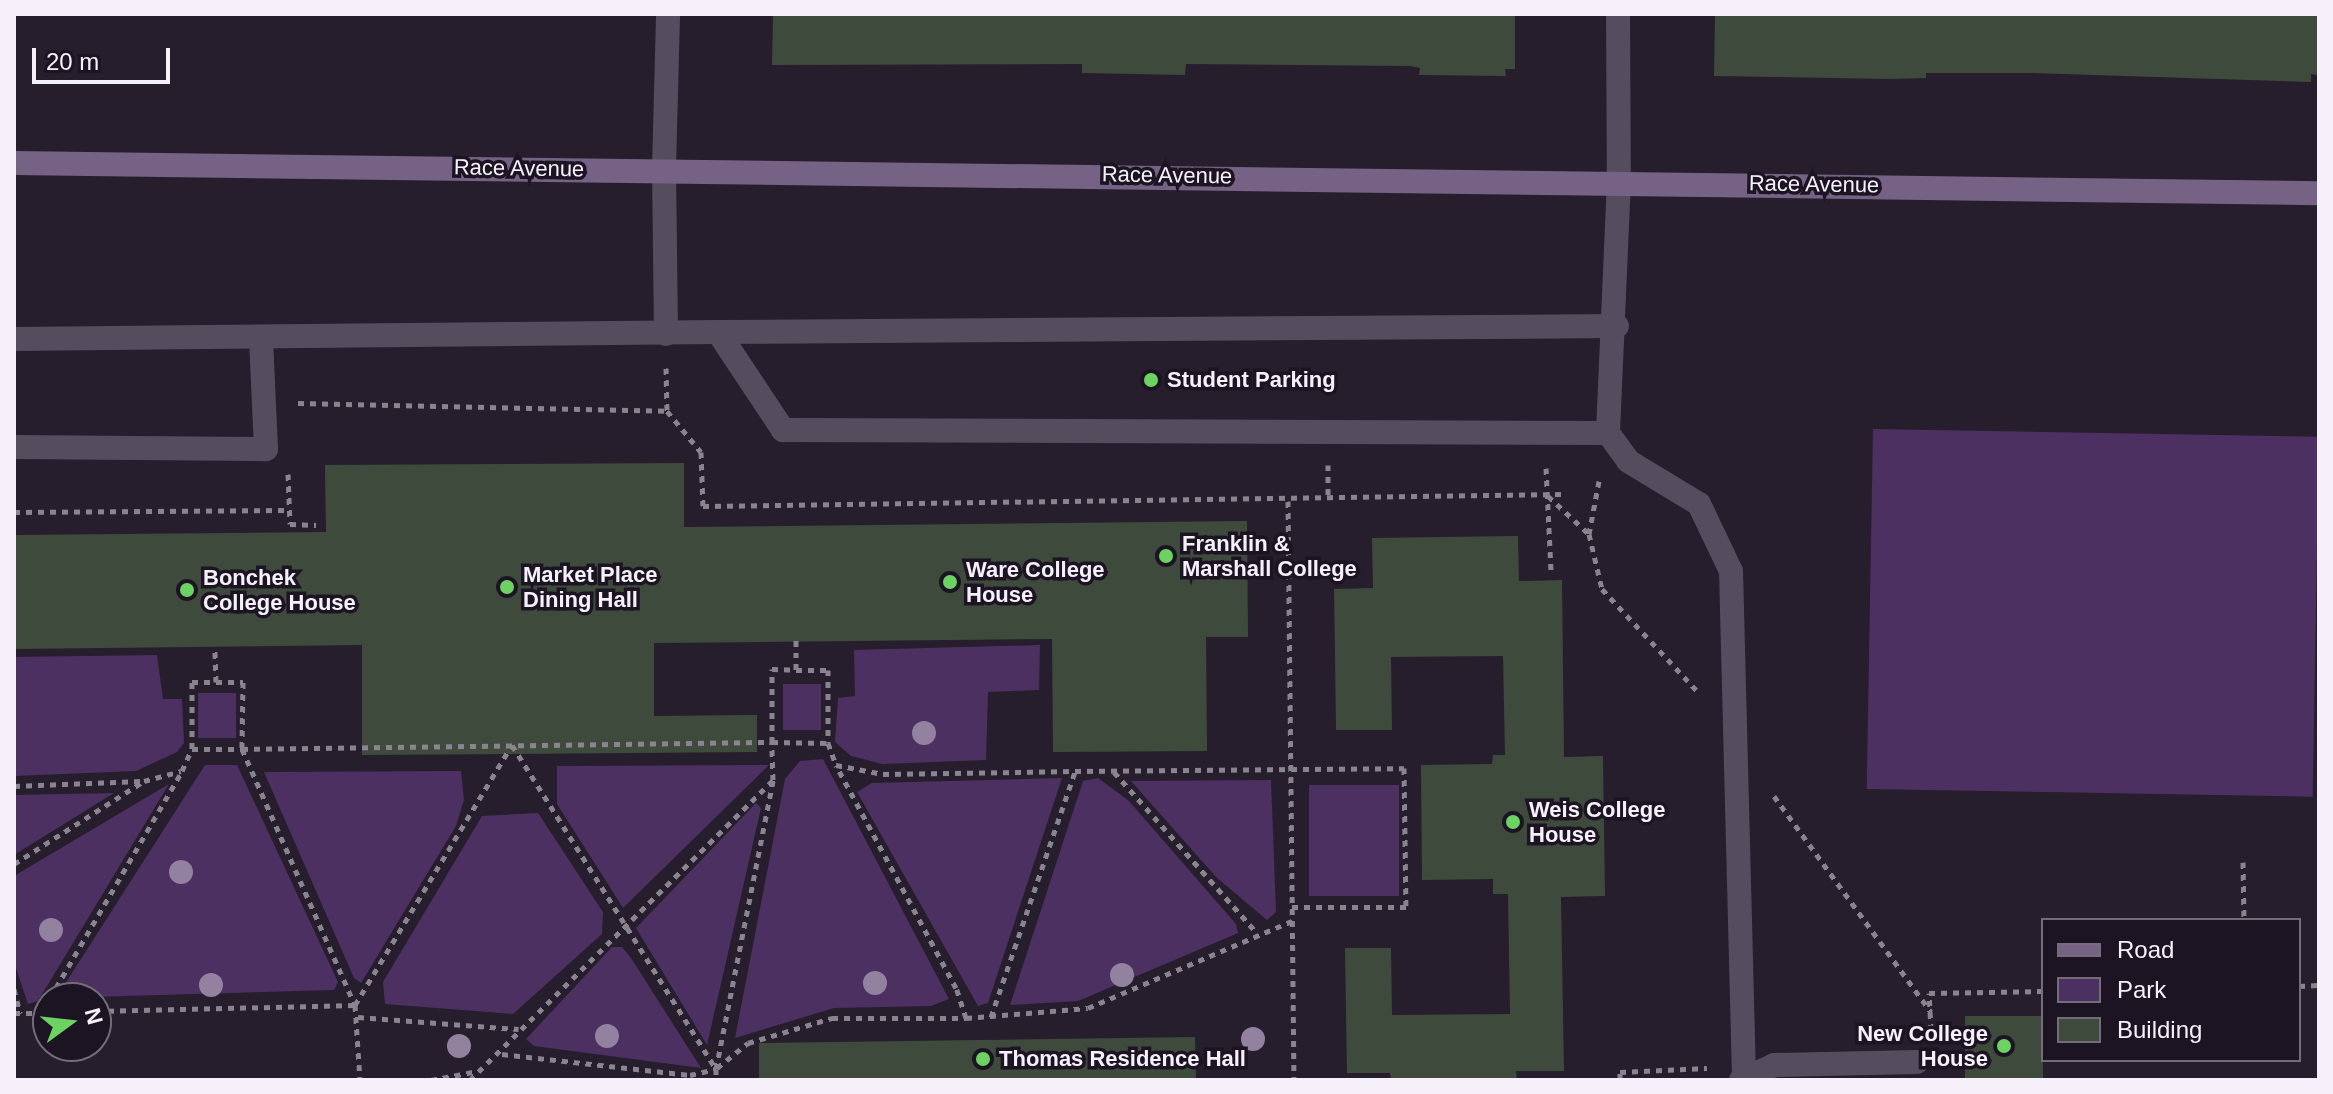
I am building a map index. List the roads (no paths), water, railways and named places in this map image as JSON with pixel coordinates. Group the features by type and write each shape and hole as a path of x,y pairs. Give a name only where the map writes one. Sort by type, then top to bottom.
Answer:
{"main road":[{"name":"Race Avenue","path":"14,163 1619,180 2319,193"}],"street":[{"path":"666,334 664,169 668,14"},
{"path":"1618,14 1617,326 1608,433 1628,461 1699,504 1731,571 1743,1075 1774,1065 1917,1062"},
{"path":"14,339 1617,326"},
{"path":"718,332 783,430 1608,433"},
{"path":"14,447 266,449 261,338"}],"place":[{"name":"Student Parking","path":"1151,380"},
{"name":"Franklin & Marshall College","path":"1166,556"},
{"name":"Ware College House","path":"950,582"},
{"name":"Market Place Dining Hall","path":"507,587"},
{"name":"Bonchek College House","path":"187,590"},
{"name":"Weis College House","path":"1513,822"},
{"name":"New College House","path":"2004,1046"},
{"name":"Thomas Residence Hall","path":"983,1059"}]}
